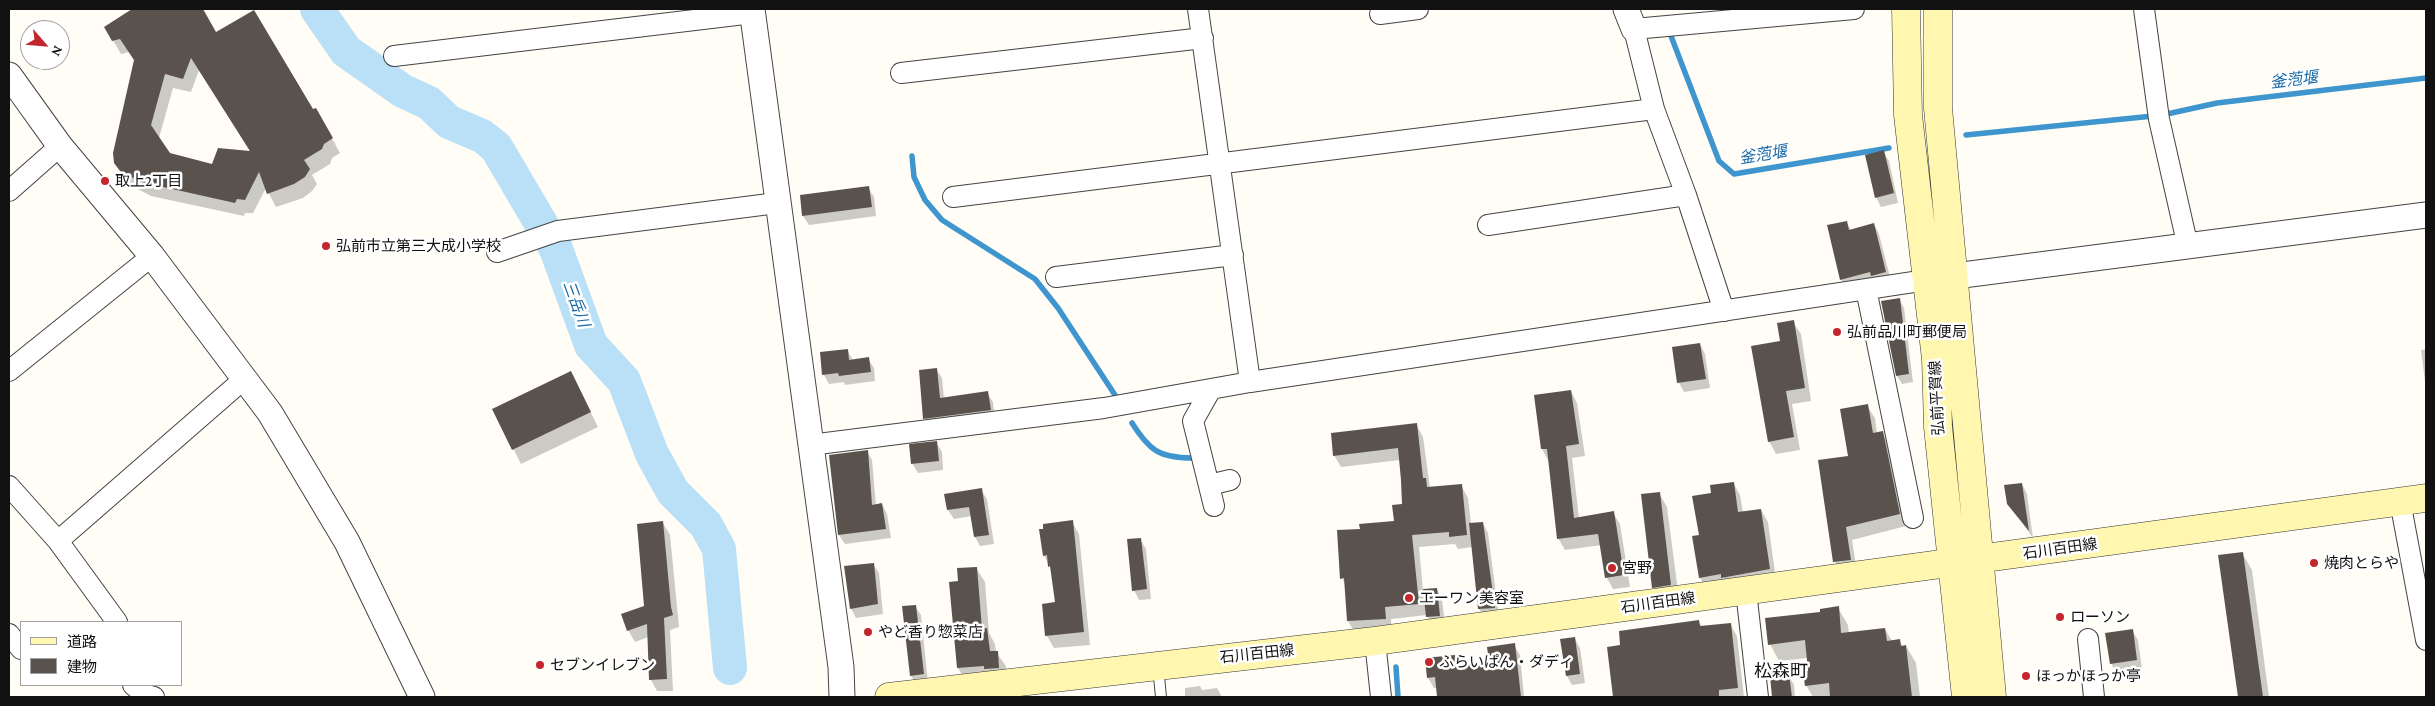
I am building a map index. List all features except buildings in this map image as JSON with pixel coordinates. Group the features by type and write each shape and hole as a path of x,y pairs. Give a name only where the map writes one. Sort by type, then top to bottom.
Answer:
{"main road":[{"name":"弘前平賀線","path":"1906,9 1908,115 1936,359 1938,428 1992,697"},
{"name":"弘前平賀線","path":"1938,9 1938,108 1955,276 1965,562 1966,697"},
{"name":"石川百田線","path":"889,697 1375,641 2413,500"}],"street":[{"path":"1198,9 1250,382"},
{"path":"1380,14 1418,9"},
{"path":"1724,311 1686,195 1654,109 1630,19 1854,9"},
{"path":"2144,9 2159,119 2188,246"},
{"path":"394,56 752,11 841,667 842,697"},
{"path":"901,73 1203,38"},
{"path":"9,75 60,146 152,256 270,413 347,542 422,697"},
{"path":"953,197 1654,109"},
{"path":"9,191 60,146"},
{"path":"1488,225 1686,195"},
{"path":"497,252 538,236 558,231 777,202"},
{"path":"810,445 1104,408 1250,382 1926,280 2426,215"},
{"path":"1056,278 1233,255"},
{"path":"9,371 152,256"},
{"path":"1866,289 1912,518"},
{"path":"58,541 244,379"},
{"path":"1211,389 1193,421 1214,506"},
{"path":"1209,486 1230,480"},
{"path":"9,486 58,541 116,621"},
{"path":"2413,500 2426,640"},
{"path":"1746,591 1758,697"},
{"path":"9,634 20,648"},
{"path":"2088,639 2094,697"},
{"path":"1375,641 1381,697"},
{"path":"134,686 144,694 154,697"}],"lane":[{"path":"1158,665 1161,697"}],"waterway":[{"name":"三岳川","path":"317,9 346,51 403,91 429,103 449,122 482,136 496,147 556,249 591,345 624,381 652,454 673,492 706,525 719,549 730,668"},
{"name":"釜萢堰","path":"1671,36 1719,161 1734,174 1889,148"},
{"name":"釜萢堰","path":"2167,114 2217,103 2426,78"},
{"name":"釜萢堰","path":"1966,135 2153,116"},
{"path":"912,156 914,177 925,200 942,220 1035,279 1058,308 1115,395"},
{"path":"1132,423 1144,440 1156,451 1181,458 1192,458"},
{"path":"1396,667 1398,697"}],"place":[{"name":"取上2丁目","path":"105,181"},
{"name":"弘前市立第三大成小学校","path":"326,246"},
{"name":"弘前品川町郵便局","path":"1837,332"},
{"name":"焼肉とらや","path":"2314,563"},
{"name":"宮野","path":"1612,568"},
{"name":"エーワン美容室","path":"1409,598"},
{"name":"ローソン","path":"2060,617"},
{"name":"やど香り惣菜店","path":"868,632"},
{"name":"ふらいぱん・ダディ","path":"1429,662"},
{"name":"セブンイレブン","path":"540,665"},
{"name":"ほっかほっか亭","path":"2026,676"}],"district":[{"name":"松森町","path":"1781,671"}]}
